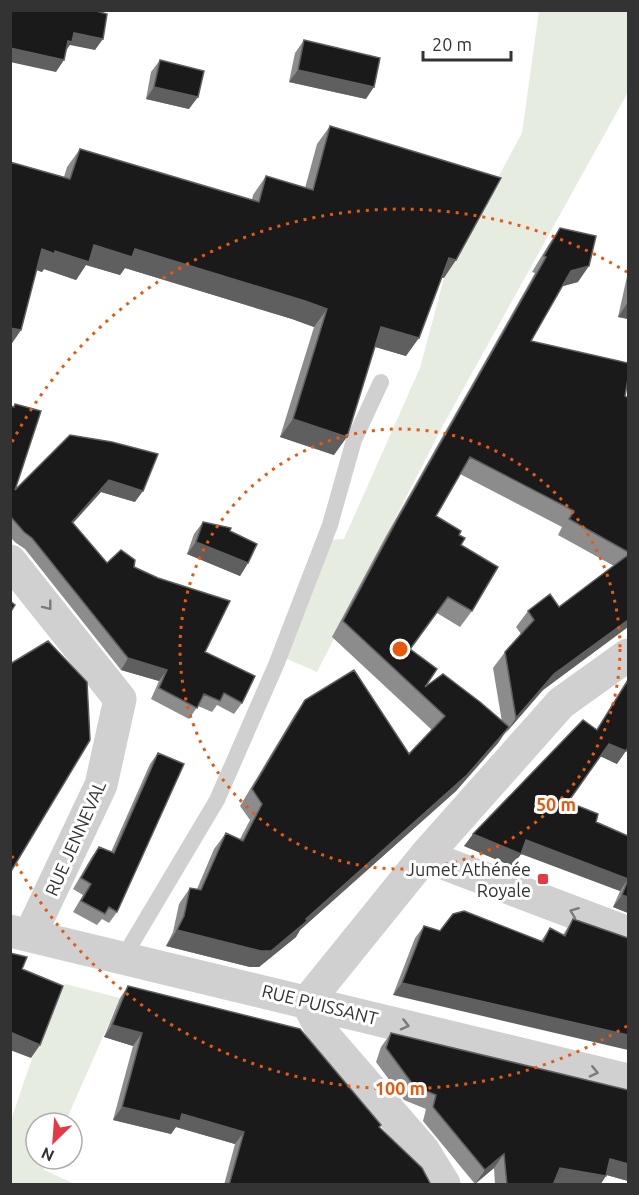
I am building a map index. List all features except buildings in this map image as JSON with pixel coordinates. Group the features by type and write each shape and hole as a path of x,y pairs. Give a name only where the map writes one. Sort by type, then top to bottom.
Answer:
{"street":[{"name":"RUE JENNEVAL","path":"10,561 120,699 101,785 20,933"},
{"path":"444,1185 423,1150 327,1039 307,1002 425,856 561,703 628,655"},
{"path":"425,856 628,933"},
{"name":"RUE PUISSANT","path":"20,933 628,1080"}],"lane":[{"path":"123,958 217,800 276,665 330,525 354,440 381,382"}],"shaded area":[{"path":"539,11 628,11 628,92 442,427 317,672 280,656 324,540 344,539 420,368 444,278 522,133"},
{"path":"65,984 120,998 70,1111 24,1111 24,1171 46,1171 75,1184 11,1184 11,1120 38,1041 55,1000"}],"place":[{"name":"Jumet Athénée Royale","path":"543,879"}]}
